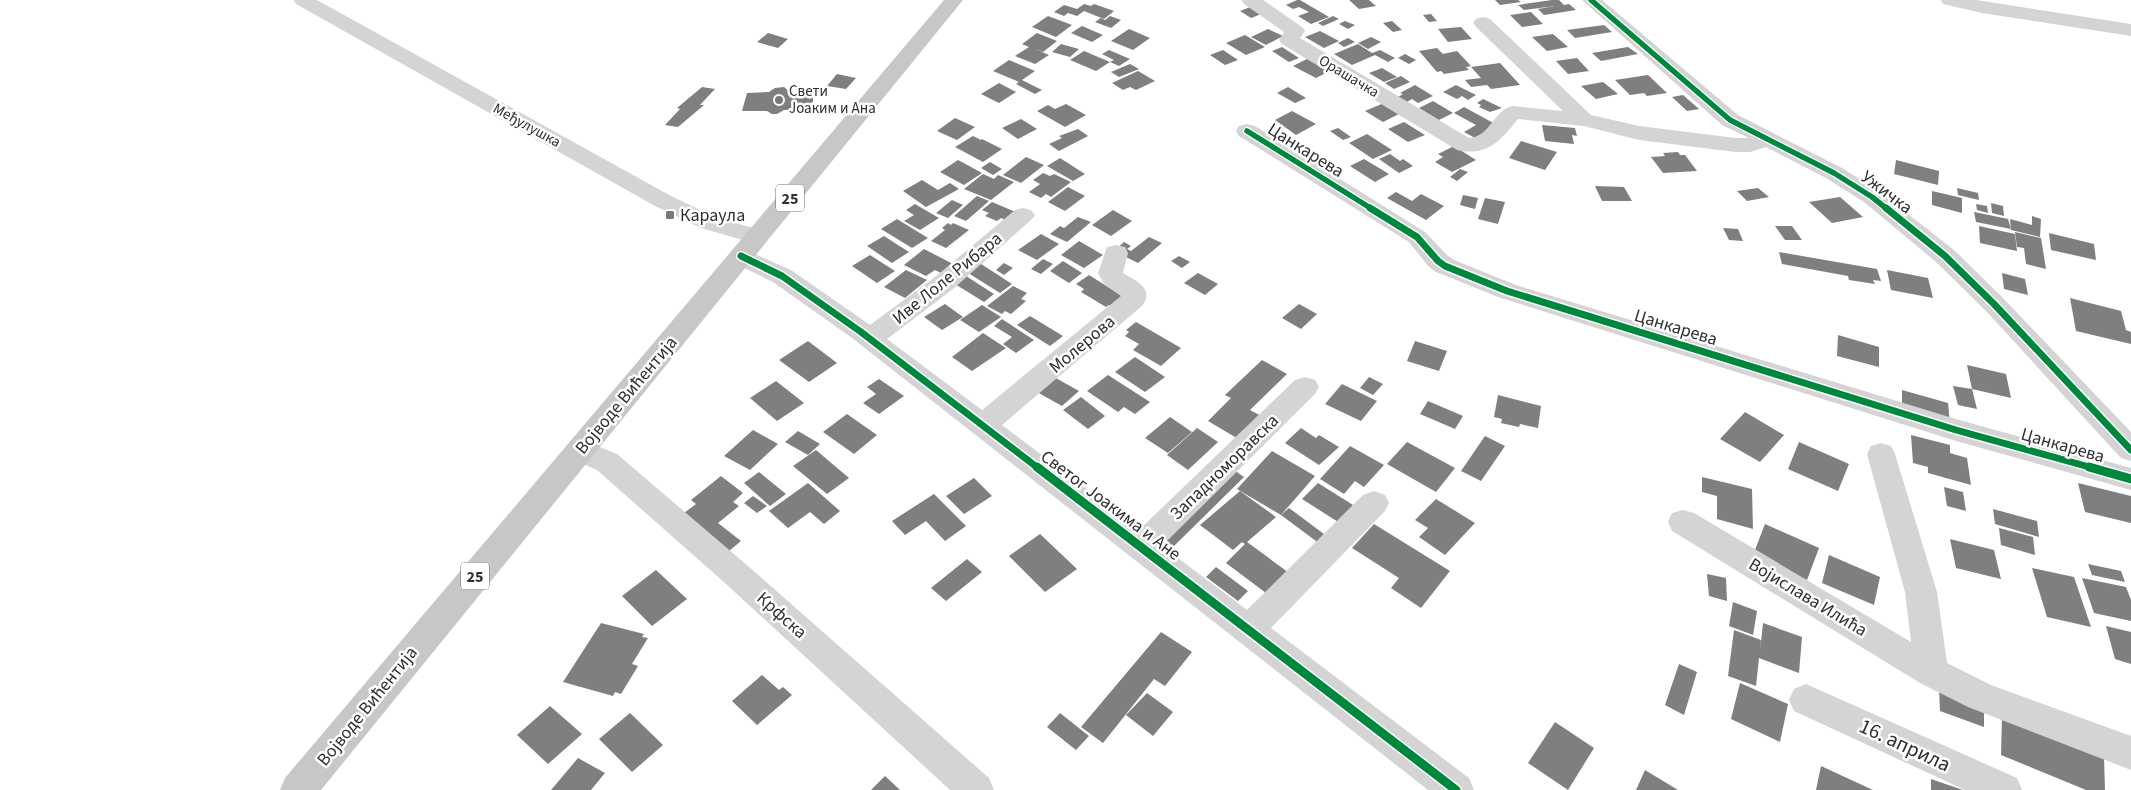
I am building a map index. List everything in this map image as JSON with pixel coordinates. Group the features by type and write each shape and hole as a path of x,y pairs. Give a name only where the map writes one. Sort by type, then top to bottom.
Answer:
{"main road":[{"name":"Војводе Вићентија","path":"298,790 954,0"}],"street":[{"name":"Међулушка","path":"303,0 663,201 709,223 749,246"},
{"name":"Орашачка","path":"1251,0 1295,31 1289,40 1465,145 1479,146 1486,142 1512,112 1584,120"},
{"name":"Ужичка","path":"1591,0 1730,120 1834,173 1872,197 1944,256 1994,304 2131,450"},
{"path":"1950,0 1982,7 2131,30"},
{"path":"1484,24 1584,120 1638,133 1735,145 1750,145 1767,140"},
{"name":"Цанкарева","path":"1247,131 1417,237 1438,261 1466,276 1506,291 1956,430 2131,479"},
{"name":"Иве Лоле Рибара","path":"869,339 950,278 1023,214"},
{"name":"Светог Јоакима и Ане","path":"749,246 782,276 869,339 1142,547 1456,790"},
{"name":"Молерова","path":"982,426 1134,299 1134,291 1113,278 1110,273 1116,253"},
{"name":"Западноморавска","path":"1142,547 1305,388"},
{"name":"Крфска","path":"580,450 607,462 737,575 976,790"},
{"path":"1881,454 1921,592 1932,672"},
{"path":"1248,630 1374,502"},
{"name":"Војислава Илића","path":"1683,522 1932,672 1980,696 2131,753"},
{"name":"16. априла","path":"1806,700 2004,790"}],"building":[{"path":"1297,0 1329,17 1311,24 1298,16 1309,12 1299,7 1293,9 1286,5"},
{"path":"1349,0 1369,0 1376,6 1359,9"},
{"path":"1495,0 1518,0 1521,2 1500,5"},
{"path":"1559,0 1564,5 1569,4 1576,10 1544,15 1538,9 1555,6 1524,10 1518,5"},
{"path":"1084,4 1091,6 1094,4 1114,11 1104,19 1084,11 1077,16 1068,13 1064,16 1054,12 1064,5 1077,9"},
{"path":"1253,6 1264,13 1251,18 1240,11"},
{"path":"1531,12 1543,24 1522,27 1510,15"},
{"path":"1431,14 1437,21 1429,22 1423,15"},
{"path":"1048,16 1072,25 1056,37 1032,27"},
{"path":"1110,16 1121,20 1111,28 1095,22 1101,18 1105,20"},
{"path":"1333,16 1339,19 1323,26 1318,23"},
{"path":"1345,21 1355,25 1348,29 1339,24"},
{"path":"1392,21 1402,30 1393,32 1383,23"},
{"path":"1604,25 1612,32 1575,38 1567,30"},
{"path":"1082,26 1103,35 1092,42 1071,33"},
{"path":"1461,27 1472,39 1448,42 1438,29"},
{"path":"1129,29 1150,38 1133,50 1111,41"},
{"path":"1268,29 1283,36 1266,45 1251,37"},
{"path":"1320,31 1339,41 1324,48 1305,37"},
{"path":"768,33 788,39 778,48 757,42"},
{"path":"1037,33 1057,41 1043,52 1033,48 1049,55 1035,64 1015,56 1029,47 1022,44"},
{"path":"1553,34 1568,47 1547,51 1532,37"},
{"path":"1245,35 1265,47 1246,55 1226,43"},
{"path":"1371,37 1381,42 1368,49 1358,43"},
{"path":"1348,38 1355,42 1344,47 1338,43"},
{"path":"1061,44 1079,49 1070,57 1052,52"},
{"path":"1358,44 1372,53 1380,50 1395,58 1388,62 1375,55 1352,65 1334,54"},
{"path":"1282,47 1299,58 1289,62 1272,51"},
{"path":"1628,47 1638,54 1601,61 1592,53"},
{"path":"1437,48 1443,54 1457,51 1471,66 1466,67 1469,70 1444,74 1441,71 1437,72 1419,51"},
{"path":"1109,50 1130,59 1119,66 1110,62 1114,60 1102,54"},
{"path":"1223,50 1238,60 1225,65 1210,55"},
{"path":"1084,51 1110,62 1096,71 1070,60"},
{"path":"1405,54 1416,60 1409,64 1398,58"},
{"path":"1577,58 1589,71 1568,74 1556,61"},
{"path":"1307,59 1330,71 1316,78 1293,66"},
{"path":"1009,60 1035,71 1022,80 1042,90 1035,94 1016,84 1019,82 993,71"},
{"path":"1500,63 1520,85 1491,89 1487,85 1471,87 1465,80 1481,78 1471,67"},
{"path":"1130,64 1139,69 1119,77 1111,72"},
{"path":"1382,68 1397,77 1384,82 1369,73"},
{"path":"1138,71 1155,81 1136,90 1130,87 1123,90 1112,83"},
{"path":"837,74 856,78 846,89 827,86"},
{"path":"1648,75 1667,93 1647,96 1644,93 1630,95 1615,80"},
{"path":"1401,76 1410,82 1394,89 1385,83"},
{"path":"1603,82 1618,94 1596,99 1581,86"},
{"path":"999,83 1016,92 999,103 981,94"},
{"path":"1415,85 1433,96 1418,103 1412,99 1407,102 1398,97 1403,94 1400,93"},
{"path":"1456,85 1476,95 1468,100 1462,96 1457,99 1443,92"},
{"path":"702,87 715,89 700,105 704,105 678,127 665,125 680,109 677,108"},
{"name":"Свети Јоаким и Ана","path":"784,87 790,92 809,92 807,97 813,98 813,102 806,105 804,110 784,110 777,114 767,111 742,111 747,93 769,92 775,88"},
{"path":"1288,87 1306,98 1295,103 1277,93"},
{"path":"1683,95 1699,109 1687,111 1672,97"},
{"path":"1483,99 1502,108 1490,112 1479,107 1481,105 1477,103"},
{"path":"1433,101 1453,113 1439,120 1419,108"},
{"path":"1384,103 1401,113 1383,122 1365,111"},
{"path":"1066,104 1086,115 1065,127 1037,111 1048,105 1055,109"},
{"path":"1464,107 1497,125 1475,138 1464,132 1476,125 1454,113"},
{"path":"1292,111 1316,124 1296,135 1275,120"},
{"path":"955,118 975,127 957,140 937,131"},
{"path":"1021,119 1037,129 1018,139 1002,128"},
{"path":"1404,122 1425,135 1408,142 1388,129"},
{"path":"1542,125 1575,128 1577,136 1572,135 1574,144 1545,141"},
{"path":"1338,128 1351,137 1343,140 1330,131"},
{"path":"1078,129 1088,136 1059,151 1049,144 1062,138 1059,136"},
{"path":"1367,134 1392,150 1373,159 1349,143"},
{"path":"973,136 1002,149 983,162 955,147"},
{"path":"1521,141 1557,152 1545,170 1509,158"},
{"path":"1454,146 1476,160 1452,172 1435,162 1443,157 1438,154"},
{"path":"1678,152 1680,155 1685,155 1697,171 1663,173 1651,157 1665,156 1663,153"},
{"path":"1390,154 1400,161 1403,159 1413,166 1399,173 1379,159"},
{"path":"1026,157 1044,165 1021,183 1003,175"},
{"path":"1060,158 1085,174 1073,181 1047,166"},
{"path":"1364,159 1389,174 1375,182 1350,166"},
{"path":"958,160 982,173 964,185 940,172"},
{"path":"1896,160 1939,171 1938,185 1894,174"},
{"path":"990,162 1002,169 993,175 981,168"},
{"path":"1460,169 1468,172 1457,181 1450,177"},
{"path":"1043,173 1050,176 1054,174 1071,182 1051,197 1046,194 1041,198 1029,192 1040,184 1033,180"},
{"path":"983,174 994,179 998,175 1014,182 991,200 964,189"},
{"path":"922,180 938,190 950,183 959,189 926,207 903,191"},
{"path":"1595,186 1624,187 1632,201 1602,201"},
{"path":"1068,187 1085,196 1065,211 1048,202"},
{"path":"1758,188 1769,197 1747,201 1737,191"},
{"path":"1957,188 1978,193 1979,200 1958,195"},
{"path":"1932,191 1962,198 1962,213 1932,205"},
{"path":"1396,192 1412,201 1421,194 1444,206 1426,220 1387,198"},
{"path":"1463,195 1478,198 1475,209 1460,205"},
{"path":"977,196 989,201 966,221 954,216"},
{"path":"1840,197 1863,217 1832,223 1809,202"},
{"path":"1485,198 1505,202 1498,224 1478,219"},
{"path":"952,200 963,205 948,218 936,213"},
{"path":"992,202 1018,213 1008,221 1001,218 997,221 985,216 989,213 982,210"},
{"path":"1991,203 2003,206 2004,216 1992,213"},
{"path":"915,204 939,218 920,230 904,221 914,215 906,210"},
{"path":"1976,204 1987,206 1988,213 1977,210"},
{"path":"1113,210 1132,221 1111,236 1092,225"},
{"path":"1974,212 2008,219 2011,229 1976,222"},
{"path":"2032,216 2041,219 2040,237 2011,230 2010,219 2032,225"},
{"path":"1078,217 1091,222 1067,242 1050,234 1060,226 1064,228"},
{"path":"897,219 928,238 912,248 881,229"},
{"path":"948,223 951,225 953,223 969,230 946,248 931,241 945,230 942,228"},
{"path":"1775,226 1792,226 1802,240 1785,240"},
{"path":"1979,226 2015,234 2017,251 1980,243"},
{"path":"1723,228 1738,229 1743,241 1729,240"},
{"path":"2015,232 2041,238 2046,269 2026,264 2024,248 2017,247"},
{"path":"2049,233 2094,244 2096,260 2051,250"},
{"path":"1041,234 1059,244 1037,260 1018,250"},
{"path":"884,236 909,252 892,263 867,246"},
{"path":"1149,237 1162,243 1138,263 1114,251 1124,242 1131,246 1127,249 1131,251"},
{"path":"1079,241 1103,255 1084,268 1061,255"},
{"path":"924,249 955,265 943,274 935,270 926,276 904,265"},
{"path":"1779,252 1877,269 1881,281 1873,280 1875,284 1849,280 1848,276 1782,264"},
{"path":"870,255 895,271 877,283 852,266"},
{"path":"1179,256 1190,262 1182,268 1171,261"},
{"path":"1043,259 1053,264 1041,274 1031,269"},
{"path":"1063,261 1082,273 1069,283 1050,271"},
{"path":"978,262 1012,284 1000,293 965,271"},
{"path":"1004,263 1013,268 1004,275 996,270"},
{"path":"906,270 927,280 905,298 884,287"},
{"path":"1887,270 1928,278 1933,298 1891,290"},
{"path":"1198,273 1218,284 1205,295 1184,283"},
{"path":"2002,273 2025,279 2028,295 2004,289"},
{"path":"1089,275 1127,299 1115,308 1109,305 1106,307 1081,292 1084,289 1076,284"},
{"path":"966,276 994,294 984,302 955,284"},
{"path":"1013,286 1027,293 1021,299 1026,301 1011,314 1005,311 1002,314 987,306"},
{"path":"2070,298 2121,311 2126,330 2131,332 2131,344 2076,331"},
{"path":"945,304 963,317 942,330 924,317"},
{"path":"1299,304 1317,314 1301,329 1282,318"},
{"path":"982,305 1001,317 979,332 960,320"},
{"path":"1030,316 1063,336 1050,346 1017,325"},
{"path":"1002,319 1034,340 1016,353 1003,344 1012,337 994,326"},
{"path":"1136,322 1181,348 1161,366 1133,350 1139,344 1125,336 1129,332 1126,330"},
{"path":"983,333 1006,348 972,371 952,357"},
{"path":"1838,335 1879,347 1879,367 1837,356"},
{"path":"808,341 837,363 809,382 779,360"},
{"path":"1415,341 1447,351 1439,371 1407,361"},
{"path":"1135,357 1165,377 1145,392 1115,372"},
{"path":"1262,360 1287,374 1250,410 1263,417 1240,440 1208,421 1231,398 1225,395"},
{"path":"1967,365 2006,374 2011,398 1972,389"},
{"path":"1108,375 1150,402 1135,414 1124,407 1118,412 1087,391"},
{"path":"1054,377 1079,391 1062,406 1037,392"},
{"path":"1369,377 1383,384 1373,395 1360,388"},
{"path":"879,379 904,396 879,414 863,403 876,394 867,387"},
{"path":"776,381 804,403 777,421 750,398"},
{"path":"1342,384 1377,401 1361,421 1325,404"},
{"path":"1953,386 1972,389 1977,409 1958,405"},
{"path":"1902,390 1948,403 1950,424 1902,411"},
{"path":"1498,395 1541,406 1538,428 1520,424 1519,427 1501,423 1502,419 1494,417"},
{"path":"1081,397 1105,416 1088,429 1063,410"},
{"path":"1428,401 1463,416 1455,429 1420,414"},
{"path":"1745,412 1784,435 1760,462 1720,439"},
{"path":"847,414 877,435 854,454 823,432"},
{"path":"1170,417 1192,432 1168,453 1145,438"},
{"path":"1197,428 1218,442 1188,470 1167,455"},
{"path":"1301,428 1316,438 1319,435 1339,447 1319,465 1285,443"},
{"path":"753,430 778,444 750,470 724,456"},
{"path":"798,431 820,444 808,455 785,442"},
{"path":"1911,435 1950,445 1950,453 1967,458 1971,485 1928,473 1928,467 1913,463"},
{"path":"1485,436 1505,446 1481,481 1461,471"},
{"path":"1407,442 1455,468 1436,492 1387,464"},
{"path":"1799,442 1849,464 1838,491 1788,469"},
{"path":"1350,446 1384,465 1364,487 1355,481 1344,494 1320,479"},
{"path":"816,450 849,478 827,494 793,466"},
{"path":"1272,451 1315,476 1281,515 1237,489"},
{"path":"1234,470 1244,477 1172,548 1161,541"},
{"path":"759,472 786,494 770,506 744,483"},
{"path":"721,476 743,493 733,502 739,506 718,523 741,541 723,556 676,519 696,504 691,500"},
{"path":"1702,477 1752,489 1753,529 1717,519 1717,496 1702,492"},
{"path":"974,478 992,496 964,514 946,496"},
{"path":"808,483 840,511 824,524 810,512 788,528 769,511"},
{"path":"1318,483 1361,510 1346,527 1302,499"},
{"path":"2078,483 2131,496 2131,523 2085,512"},
{"path":"1944,487 1963,492 1966,511 1947,506"},
{"path":"1240,491 1276,517 1247,542 1296,578 1274,599 1226,563 1245,544 1242,542 1233,550 1200,525"},
{"path":"934,494 966,526 945,541 926,521 905,535 892,521"},
{"path":"753,496 767,506 757,513 744,503"},
{"path":"1436,499 1475,523 1445,555 1419,537 1428,528 1415,520"},
{"path":"1289,508 1332,540 1324,547 1281,515"},
{"path":"1993,509 2037,521 2039,537 1995,524"},
{"path":"1374,524 1450,571 1421,608 1391,588 1399,578 1352,548"},
{"path":"1765,524 1819,548 1807,580 1753,555"},
{"path":"1999,528 2033,537 2035,555 2001,545"},
{"path":"1040,534 1077,569 1045,592 1009,556"},
{"path":"1950,539 1994,550 2001,579 1956,568"},
{"path":"1829,555 1880,577 1874,605 1822,583"},
{"path":"967,559 982,572 946,601 931,588"},
{"path":"2088,564 2121,571 2125,582 2092,575"},
{"path":"1216,567 1248,591 1238,601 1206,577"},
{"path":"2032,568 2074,577 2091,627 2047,617"},
{"path":"656,570 687,599 652,626 622,596"},
{"path":"1707,574 1726,578 1727,601 1709,596"},
{"path":"2082,578 2126,587 2131,600 2131,621 2094,613"},
{"path":"1733,602 1757,611 1753,635 1729,626"},
{"path":"601,623 644,634 642,637 648,638 632,664 638,666 621,694 615,692 613,696 563,682"},
{"path":"1763,623 1802,637 1799,673 1759,658 1756,686 1728,676 1734,630 1761,640 1760,652"},
{"path":"2106,626 2131,632 2131,664 2115,659"},
{"path":"1161,632 1192,652 1165,686 1154,679 1103,743 1081,727"},
{"path":"1679,664 1697,672 1684,715 1665,705"},
{"path":"762,675 779,690 783,687 792,695 757,725 732,701"},
{"path":"1740,683 1788,704 1780,742 1731,719"},
{"path":"1939,688 1984,703 1984,727 1940,711"},
{"path":"1147,693 1173,712 1153,736 1126,715"},
{"path":"550,706 582,734 548,764 517,735"},
{"path":"630,713 663,745 632,772 599,739"},
{"path":"1060,713 1089,736 1076,750 1047,727"},
{"path":"2002,717 2104,757 2105,790 2086,790 2001,755"},
{"path":"1555,722 1594,748 1568,790 1528,763"},
{"path":"578,758 605,773 591,790 551,790"},
{"path":"1821,766 1873,790 1816,790"},
{"path":"1645,770 1678,790 1636,790"},
{"path":"885,776 900,790 871,790"},
{"path":"1931,779 1963,790 1931,790"}],"cycle path":[{"path":"1591,0 1730,120 1834,173 1872,197 1945,256 1994,304 2131,450"},
{"path":"1247,131 1417,237 1438,261 1445,266 1507,291 1956,430 2131,479"},
{"path":"741,256 782,276 861,332 1456,790"}],"place":[{"name":"Свети Јоаким и Ана","path":"779,100"},
{"name":"Караула","path":"670,215"}]}
